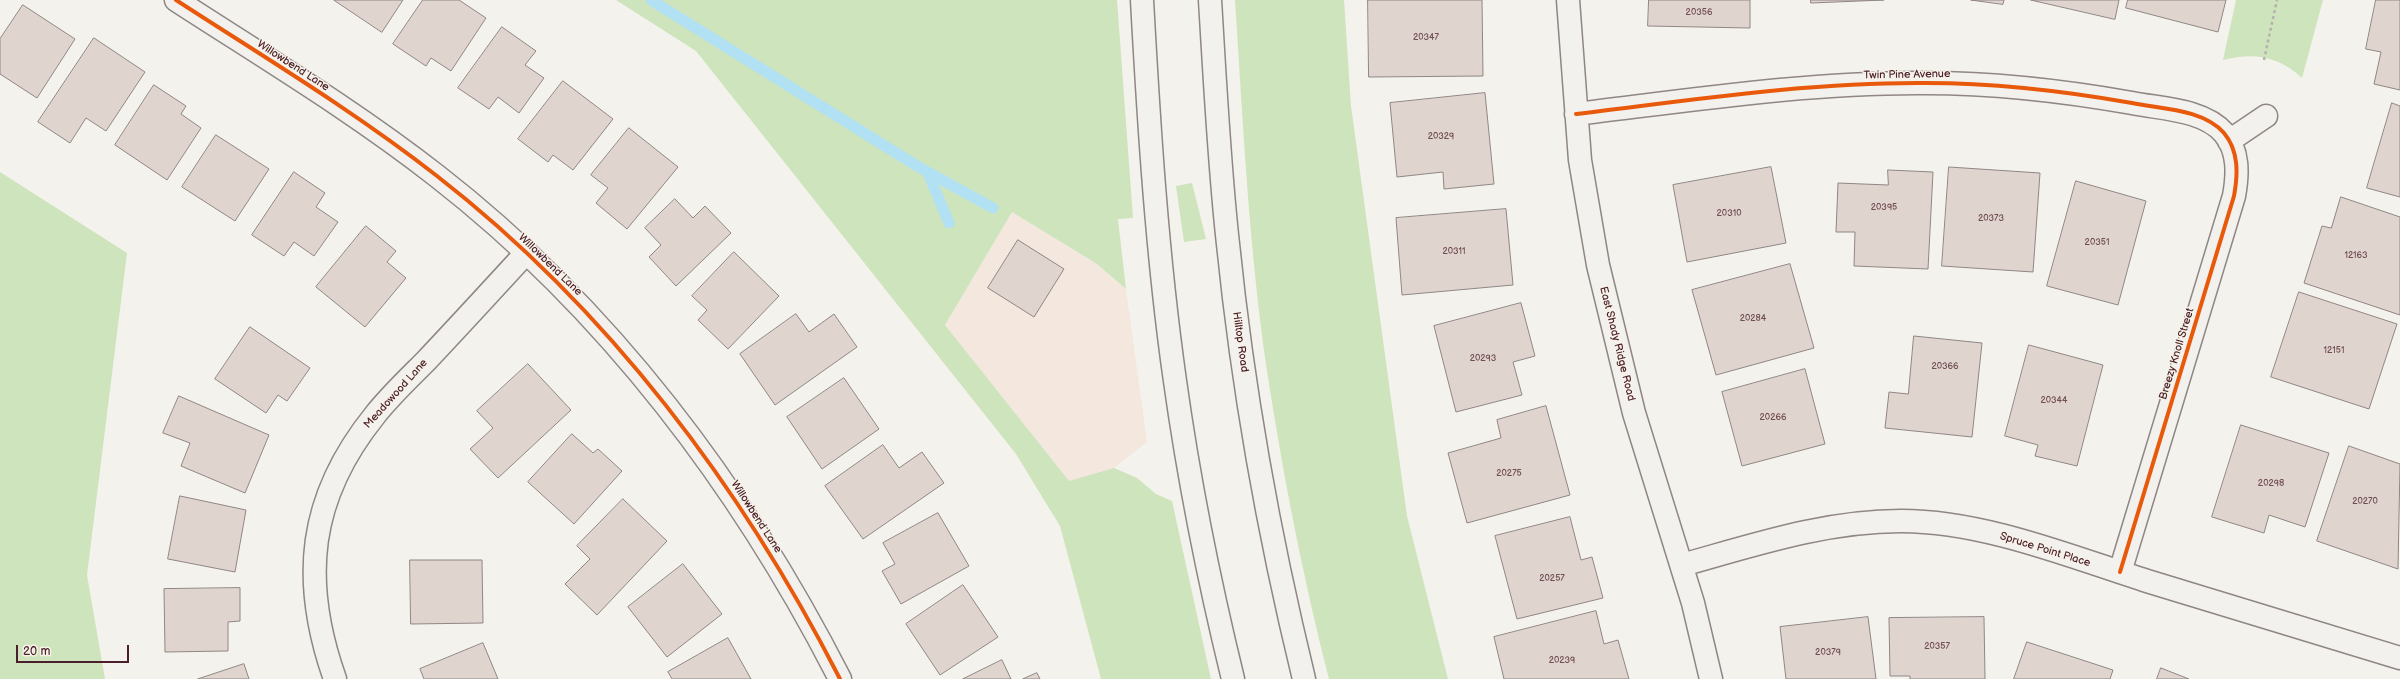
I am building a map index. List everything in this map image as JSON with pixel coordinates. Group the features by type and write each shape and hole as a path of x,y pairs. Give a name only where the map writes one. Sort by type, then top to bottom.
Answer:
{"street":[{"name":"Willowbend Lane","path":"176,0 348,112 403,150 469,202 567,292 607,335 690,437 781,571 840,679"},
{"path":"1142,0 1158,232 1174,379 1200,531 1233,679"},
{"name":"Hilltop Road","path":"1210,0 1220,160 1239,338 1268,514 1304,679"},
{"name":"East Shady Ridge Road","path":"1568,0 1576,114 1584,187 1606,301 1640,432 1682,565 1711,679"},
{"name":"Twin Pine Avenue","path":"1576,114 1814,87 1873,84 1960,83 2064,92 2186,113 2212,124 2229,141"},
{"path":"2229,141 2266,116"},
{"name":"Breezy Knoll Street","path":"2120,572 2234,196 2237,169 2229,141"},
{"name":"Meadowood Lane","path":"335,679 325,650 319,622 313,566 320,517 335,482 351,449 376,414 526,254"},
{"name":"Spruce Point Place","path":"1682,565 1811,530 1863,523 1900,521 1953,526 1986,532 2400,658"}],"path":[{"path":"2264,60 2277,0"}],"shaded area":[{"path":"1012,212 1097,264 1126,289 1147,442 1114,468 1069,482 945,325"}],"green space":[{"path":"616,0 1117,0 1133,218 1118,219 1126,289 1097,264 1012,212 945,325 1069,481 1114,468 1137,478 1156,494 1172,501 1211,679 1101,679 1060,526 1016,454 696,51"},
{"path":"1235,0 1344,0 1351,106 1407,516 1448,679 1329,679 1294,526 1267,371 1251,232"},
{"path":"2236,0 2323,0 2302,78 2284,65 2265,58 2245,56 2223,60"},
{"path":"0,172 127,253 87,575 105,679 0,679"},
{"path":"1192,183 1206,239 1184,242 1176,186"}],"building":[{"path":"334,0 403,0 382,32"},
{"path":"423,0 459,0 486,18 451,71 431,58 426,66 393,44"},
{"path":"1368,0 1482,0 1483,76 1369,77"},
{"path":"1649,0 1750,0 1750,28 1648,26"},
{"path":"1811,0 1884,0 1811,3"},
{"path":"1971,0 2004,0 2003,4"},
{"path":"2031,0 2119,0 2115,19"},
{"path":"2128,0 2226,0 2218,32 2126,8"},
{"path":"2376,0 2400,0 2400,90 2374,84 2381,52 2366,49"},
{"path":"23,5 75,39 37,98 0,74 0,39"},
{"path":"502,27 536,51 525,65 544,78 519,113 498,97 489,109 458,88"},
{"path":"94,38 145,72 106,131 86,118 70,143 38,122"},
{"path":"563,81 613,119 573,170 553,155 548,162 518,139"},
{"path":"154,85 186,106 181,114 201,128 167,180 115,145"},
{"path":"1485,93 1494,184 1444,189 1443,172 1397,177 1390,103"},
{"path":"2392,103 2400,106 2400,197 2367,188"},
{"path":"629,128 678,167 627,229 596,203 608,188 591,175"},
{"path":"216,135 269,169 235,221 182,187"},
{"path":"1771,167 1786,243 1687,262 1673,185"},
{"path":"1949,167 2040,173 2033,272 1942,266"},
{"path":"1888,170 1933,172 1928,269 1854,266 1855,232 1836,232 1838,183 1888,185"},
{"path":"294,172 325,193 316,207 338,222 314,256 294,242 284,256 252,235"},
{"path":"2076,181 2146,201 2118,305 2047,286"},
{"path":"2341,197 2400,217 2400,315 2304,283 2322,226 2331,228"},
{"path":"675,199 693,218 705,206 731,233 676,286 649,257 661,245 645,228"},
{"path":"1506,209 1513,285 1402,295 1396,218"},
{"path":"366,226 396,251 387,262 406,278 365,327 316,287"},
{"path":"1018,240 1064,269 1034,317 988,288"},
{"path":"734,252 779,296 728,349 698,320 707,310 692,296"},
{"path":"1790,264 1814,348 1716,375 1692,290"},
{"path":"2299,292 2397,324 2369,409 2271,377"},
{"path":"1521,303 1535,356 1513,362 1522,395 1456,412 1434,326"},
{"path":"796,314 809,332 834,314 857,347 775,405 740,354"},
{"path":"250,327 310,368 287,401 278,395 266,413 215,379"},
{"path":"1914,336 1982,343 1972,437 1885,428 1889,392 1908,394"},
{"path":"2029,345 2103,365 2077,466 2035,456 2038,445 2005,436"},
{"path":"528,364 571,410 498,478 470,449 493,428 477,411"},
{"path":"1805,369 1825,444 1742,466 1722,392"},
{"path":"844,378 879,429 822,469 787,417"},
{"path":"179,396 269,435 245,493 181,466 190,443 163,433"},
{"path":"1546,406 1570,495 1467,523 1448,453 1501,438 1497,420"},
{"path":"2241,425 2329,453 2305,527 2269,515 2264,533 2212,517"},
{"path":"572,434 593,453 598,449 622,471 574,524 528,482"},
{"path":"883,445 899,468 922,452 944,483 863,539 825,486"},
{"path":"2349,446 2400,464 2398,569 2317,541"},
{"path":"180,496 246,510 235,572 168,559"},
{"path":"623,499 667,541 597,615 565,584 590,559 577,546"},
{"path":"938,513 969,566 901,604 882,571 895,564 883,543"},
{"path":"1570,517 1581,560 1592,557 1603,598 1517,619 1495,536"},
{"path":"410,560 482,560 483,623 411,624"},
{"path":"683,564 722,614 667,657 628,607"},
{"path":"963,585 998,637 940,675 906,624"},
{"path":"240,588 240,621 228,622 228,651 165,652 164,589"},
{"path":"1596,611 1604,644 1618,640 1629,679 1504,679 1494,637"},
{"path":"1868,617 1876,679 1786,679 1780,627"},
{"path":"1984,617 1985,679 1910,679 1910,676 1890,676 1889,618"},
{"path":"728,638 751,679 672,679 668,672"},
{"path":"2027,642 2113,670 2110,679 2014,679"},
{"path":"483,643 498,679 424,679 420,669"},
{"path":"1002,660 1011,679 963,679"},
{"path":"244,664 249,679 198,679"},
{"path":"2161,668 2189,679 2157,679"},
{"path":"1037,673 1040,679 1023,679"}],"waterway":[{"path":"651,0 917,166 993,208"},
{"path":"928,173 949,223"}],"cycle path":[{"path":"176,0 308,85 406,152 499,228 558,284 614,343 666,405 715,471 760,538 802,608 840,679"},
{"path":"1576,114 1751,93 1838,85 1882,83 1952,83 2029,88 2106,99 2181,111 2205,119 2215,125 2229,140 2235,155 2237,171 2234,196 2120,572"}]}
